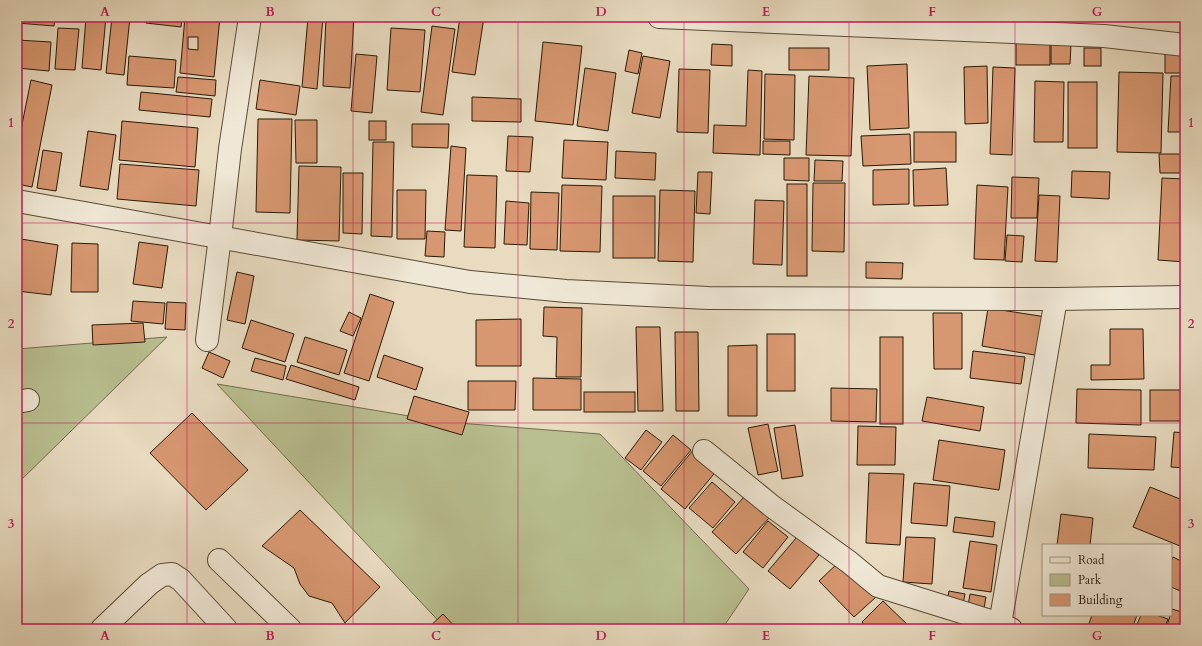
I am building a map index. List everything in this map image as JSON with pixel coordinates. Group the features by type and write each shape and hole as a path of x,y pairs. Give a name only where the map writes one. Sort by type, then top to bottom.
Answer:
{"street":[{"path":"206,340 230,149 250,17"},
{"path":"659,17 1090,36 1185,45"},
{"path":"17,201 470,282 566,291 708,298 1056,299 1185,297"},
{"path":"704,451 773,507 849,562 878,586 1006,626 1056,299"},
{"path":"220,560 290,629"},
{"path":"102,629 149,584 162,575 172,574 182,580 226,629"}],"green space":[{"path":"167,337 17,484 17,349"},
{"path":"217,384 445,422 600,434 749,589 722,629 446,629"}],"building":[{"path":"18,17 55,17 54,26 17,23"},
{"path":"86,17 106,17 101,70 82,68"},
{"path":"112,17 130,17 124,75 106,73"},
{"path":"147,17 182,17 181,27 146,23"},
{"path":"185,17 220,17 214,77 180,73","holes":["188,37 198,37 198,50 188,49"]},
{"path":"308,17 323,17 317,89 302,87"},
{"path":"326,17 354,17 350,88 323,86"},
{"path":"460,17 484,17 475,75 452,72"},
{"path":"432,26 455,29 443,115 421,112"},
{"path":"58,28 79,29 75,70 55,69"},
{"path":"391,28 425,30 420,92 387,90"},
{"path":"17,40 51,42 49,71 17,68"},
{"path":"543,42 582,46 573,125 535,121"},
{"path":"1016,43 1050,43 1050,65 1016,65"},
{"path":"712,44 732,45 732,66 711,65"},
{"path":"1051,44 1071,44 1070,64 1051,64"},
{"path":"789,48 829,48 829,70 789,70"},
{"path":"1084,48 1101,48 1101,66 1084,66"},
{"path":"1165,49 1185,50 1185,73 1165,73"},
{"path":"629,50 642,53 638,74 625,71"},
{"path":"356,54 377,56 372,113 351,111"},
{"path":"129,56 176,60 174,88 127,85"},
{"path":"643,56 670,61 660,118 632,113"},
{"path":"907,64 909,128 870,130 867,66"},
{"path":"987,66 988,123 965,124 964,67"},
{"path":"993,67 1015,68 1012,155 990,154"},
{"path":"585,68 616,73 608,131 577,126"},
{"path":"679,69 710,70 708,133 677,132"},
{"path":"748,70 762,71 760,155 713,153 714,125 746,126"},
{"path":"1119,72 1163,73 1161,153 1117,152"},
{"path":"765,74 795,75 794,140 764,139"},
{"path":"809,76 854,78 851,156 806,155"},
{"path":"1171,76 1185,76 1185,132 1168,132"},
{"path":"178,77 216,80 215,96 176,92"},
{"path":"31,80 52,85 32,187 17,184 17,149"},
{"path":"260,80 300,86 296,115 256,109"},
{"path":"1035,81 1064,82 1063,142 1034,142"},
{"path":"1068,82 1097,82 1097,148 1068,148"},
{"path":"141,92 212,99 210,117 139,110"},
{"path":"472,97 521,99 521,122 472,121"},
{"path":"258,119 292,119 290,213 256,212"},
{"path":"295,120 317,120 317,163 296,163"},
{"path":"122,121 198,128 195,167 119,160"},
{"path":"369,121 386,121 386,140 369,140"},
{"path":"412,124 449,124 448,148 412,147"},
{"path":"88,131 116,135 108,190 80,186"},
{"path":"914,132 956,132 956,162 914,162"},
{"path":"910,134 911,164 863,166 861,136"},
{"path":"508,136 533,137 530,172 506,171"},
{"path":"564,140 608,142 606,180 562,178"},
{"path":"763,141 790,141 790,155 763,154"},
{"path":"373,142 394,142 392,237 371,236"},
{"path":"451,146 466,148 461,231 445,230"},
{"path":"43,150 62,153 56,191 37,188"},
{"path":"616,151 656,153 655,180 615,178"},
{"path":"1159,154 1185,154 1185,173 1160,173"},
{"path":"784,158 809,158 809,181 784,180"},
{"path":"815,160 843,161 842,181 814,181"},
{"path":"120,164 199,170 196,206 117,199"},
{"path":"299,166 341,167 339,241 297,240"},
{"path":"946,168 948,205 914,206 913,170"},
{"path":"909,169 909,204 873,205 873,170"},
{"path":"1072,171 1110,172 1109,199 1071,197"},
{"path":"698,172 712,172 710,214 696,213"},
{"path":"343,173 363,173 362,234 343,233"},
{"path":"467,175 497,176 495,248 464,247"},
{"path":"1012,177 1039,178 1037,218 1011,218"},
{"path":"1162,178 1185,179 1185,262 1158,260"},
{"path":"813,183 845,183 844,252 812,251"},
{"path":"787,184 807,184 807,276 787,276"},
{"path":"562,185 602,186 600,252 560,251"},
{"path":"977,185 1008,187 1004,260 974,259"},
{"path":"397,190 426,190 425,239 397,239"},
{"path":"660,190 695,191 693,262 658,261"},
{"path":"531,192 559,193 557,250 530,249"},
{"path":"1039,195 1060,196 1057,262 1035,261"},
{"path":"613,196 655,196 655,258 613,258"},
{"path":"755,200 784,201 782,265 753,264"},
{"path":"506,201 529,203 527,245 504,244"},
{"path":"427,231 445,232 444,257 425,256"},
{"path":"1007,235 1024,236 1022,262 1005,261"},
{"path":"21,239 58,245 51,295 17,291 17,269"},
{"path":"139,242 168,246 162,288 133,284"},
{"path":"72,243 98,244 98,292 71,292"},
{"path":"866,262 903,263 902,279 866,278"},
{"path":"237,272 254,276 245,324 227,320"},
{"path":"370,294 394,302 369,381 344,373"},
{"path":"133,301 165,303 163,324 131,321"},
{"path":"167,302 186,303 185,330 165,329"},
{"path":"544,307 582,308 581,377 556,377 557,337 543,336"},
{"path":"988,308 1046,317 1040,356 982,346"},
{"path":"349,312 361,318 353,336 340,331"},
{"path":"933,313 962,313 962,369 934,369"},
{"path":"521,319 521,366 476,366 476,320"},
{"path":"251,320 294,334 285,362 242,348"},
{"path":"143,323 145,342 93,345 92,325"},
{"path":"636,327 660,327 663,411 638,411"},
{"path":"1110,329 1143,329 1144,379 1091,380 1091,365 1110,365"},
{"path":"675,332 698,332 699,411 676,411"},
{"path":"767,334 795,334 795,391 767,391"},
{"path":"305,337 347,350 339,375 297,362"},
{"path":"880,337 903,337 903,424 880,424"},
{"path":"757,345 757,416 728,416 728,346"},
{"path":"973,351 1025,357 1021,384 970,378"},
{"path":"209,352 230,361 223,378 202,368"},
{"path":"384,355 423,368 416,390 377,377"},
{"path":"255,358 286,366 283,380 251,371"},
{"path":"291,365 359,387 355,400 286,379"},
{"path":"533,378 581,379 581,410 533,410"},
{"path":"468,381 516,381 515,410 468,410"},
{"path":"831,388 877,389 876,422 831,421"},
{"path":"1077,389 1141,390 1141,425 1076,423"},
{"path":"1150,390 1185,390 1185,421 1150,421"},
{"path":"584,392 635,392 635,412 584,412"},
{"path":"414,396 469,412 462,435 407,419"},
{"path":"927,397 984,407 980,431 922,421"},
{"path":"192,413 248,470 206,510 150,453"},
{"path":"768,424 778,471 758,475 748,428"},
{"path":"795,425 803,476 782,479 774,428"},
{"path":"858,426 896,427 895,465 857,465"},
{"path":"646,430 662,442 641,470 625,458"},
{"path":"1174,432 1185,433 1185,468 1171,467"},
{"path":"1089,434 1156,437 1154,470 1088,468"},
{"path":"673,435 691,450 661,486 643,471"},
{"path":"939,440 1005,450 999,490 933,480"},
{"path":"694,449 718,469 685,509 661,489"},
{"path":"869,473 904,474 900,545 866,543"},
{"path":"712,482 735,502 713,528 689,508"},
{"path":"914,483 950,486 947,526 911,523"},
{"path":"1150,487 1185,501 1185,548 1133,527"},
{"path":"745,496 769,518 736,554 712,532"},
{"path":"300,510 380,587 345,623 332,603 309,596 300,584 294,568 262,546"},
{"path":"1061,514 1093,518 1090,544 1057,544"},
{"path":"955,517 995,522 993,537 953,532"},
{"path":"768,521 788,537 763,568 743,552"},
{"path":"797,537 819,555 790,589 768,571"},
{"path":"906,537 935,538 932,584 903,582"},
{"path":"970,541 997,545 991,592 963,588"},
{"path":"1173,557 1185,563 1185,593 1172,587"},
{"path":"841,560 876,597 854,617 819,581"},
{"path":"949,591 965,594 963,604 947,601"},
{"path":"970,594 986,597 984,608 968,606"},
{"path":"883,601 911,628 910,629 868,629 862,622"},
{"path":"1172,609 1185,613 1184,629 1166,629 1170,616 1172,616"},
{"path":"443,614 457,629 427,629"},
{"path":"1092,616 1137,616 1132,629 1087,629"},
{"path":"1141,616 1159,616 1168,619 1164,629 1135,629"}]}
